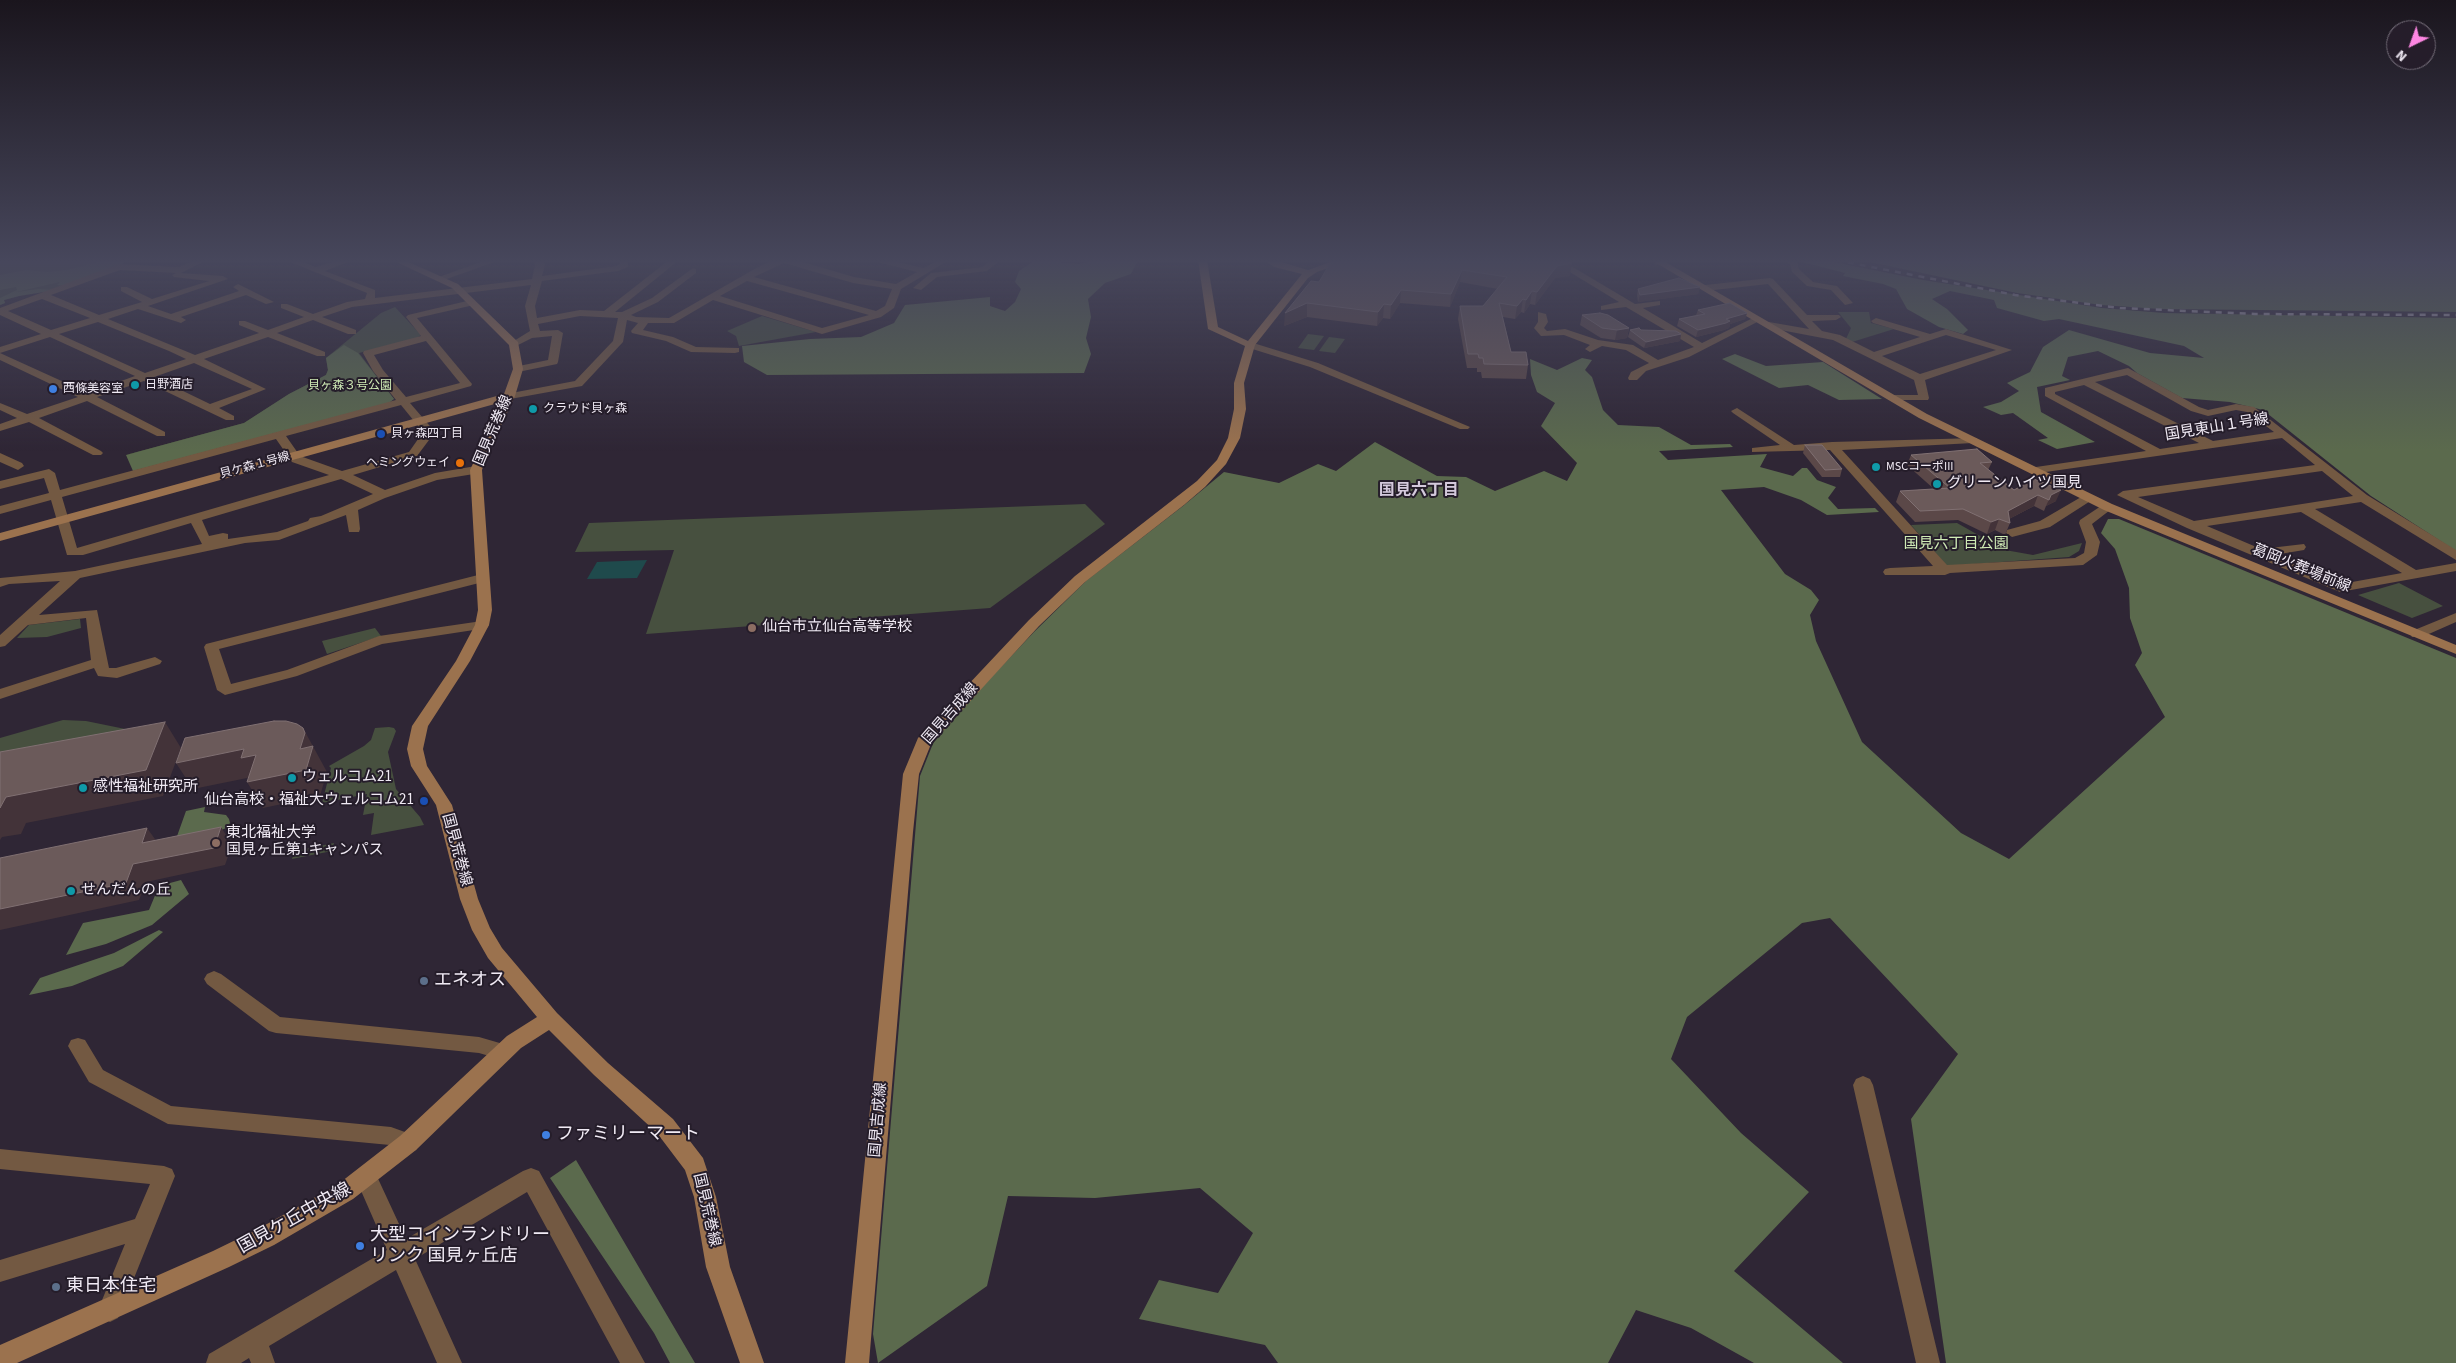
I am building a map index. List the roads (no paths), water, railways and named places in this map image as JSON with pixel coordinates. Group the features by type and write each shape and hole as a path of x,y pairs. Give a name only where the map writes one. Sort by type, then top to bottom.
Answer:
{"street":[{"path":"27,324 230,418"},
{"path":"0,350 81,324"},
{"path":"111,324 261,389 209,408"},
{"path":"244,324 320,354"},
{"path":"0,428 296,324"},
{"path":"328,324 352,332"},
{"path":"0,510 467,384 417,324"},
{"path":"493,324 514,344 531,335 558,333 553,362 518,369"},
{"path":"531,335 534,332 533,324"},
{"path":"510,396 578,384 618,342 621,324"},
{"path":"643,324 636,331 670,339 695,350 735,350"},
{"path":"798,324 822,331 854,324"},
{"path":"1212,324 1213,329 1250,345 1314,365 1464,427"},
{"path":"1250,345 1268,324"},
{"path":"1542,324 1539,328 1545,334 1565,332 1594,347 1610,344 1635,349 1656,364"},
{"path":"1659,324 1702,347"},
{"path":"1633,378 1642,369 1702,347 1749,324"},
{"path":"1809,324 1818,333"},
{"path":"1885,324 1930,337"},
{"path":"1769,325 1836,337 1919,378 2007,350 1946,332 1875,355"},
{"name":"葛岡火葬場前線","path":"1769,325 1892,398 2133,519 2456,650"},
{"path":"1660,333 1675,333"},
{"path":"0,485 49,472 72,552 78,552 414,454 429,432 378,371 368,353 429,337"},
{"name":"国見荒巻線","path":"514,344 518,369 510,396 476,470 485,610 482,626 463,661 420,726 415,749 419,766 444,805 469,899 481,930 514,979 550,1019 601,1070 665,1126 695,1164 704,1197 718,1267 752,1363"},
{"name":"国見吉成線","path":"857,1363 904,832 911,774 924,742 1034,623 1080,579 1201,484 1222,461 1234,438 1240,410 1239,383 1250,345"},
{"path":"0,356 161,434"},
{"path":"2159,453 2050,396 2049,390 2128,371 2195,409 2208,413 2236,407 2250,409 2257,412 2284,434"},
{"path":"1892,398 1924,398 1919,378"},
{"path":"2085,382 2212,446"},
{"name":"貝ケ森１号線","path":"0,537 510,396"},
{"path":"0,406 32,419 97,453"},
{"path":"1737,411 1789,446"},
{"name":"国見東山１号線","path":"2036,471 2284,434 2363,498 2456,556"},
{"path":"279,435 292,456 342,475 384,494"},
{"path":"1756,450 1789,446 1973,440"},
{"path":"1832,445 1945,570"},
{"path":"0,457 18,466"},
{"path":"2325,466 2123,495 2340,588 2456,567"},
{"path":"0,583 6,580 44,579 75,575 245,540 279,536 324,520 384,494 435,477 476,470"},
{"path":"2012,533 2045,524 2088,497"},
{"path":"2192,525 2363,498"},
{"path":"1890,572 2078,562 2090,555 2093,542 2085,523 2108,507"},
{"path":"2302,507 2414,574"},
{"path":"351,508 354,528"},
{"path":"195,518 205,540 284,524 324,520"},
{"path":"2262,553 2299,547"},
{"path":"0,643 75,575"},
{"path":"482,578 211,647 224,690 292,673 379,640 482,626"},
{"path":"25,620 92,613 99,662 103,673 117,673 155,661"},
{"path":"2417,634 2456,617"},
{"path":"0,694 99,662"},
{"path":"214,979 276,1025 479,1045 503,1052"},
{"name":"国見ケ丘中央線","path":"0,1358 110,1310 266,1237 366,1177 408,1143 503,1052 550,1019"},
{"path":"78,1046 96,1076 168,1115 391,1136 408,1143"},
{"path":"1862,1085 1928,1363"},
{"path":"0,1159 164,1176 110,1310"},
{"path":"366,1177 450,1363"},
{"path":"218,1363 259,1352 402,1254 531,1178 633,1363"},
{"path":"0,1271 145,1227"}],"place":[{"name":"日野酒店","path":"135,385"},
{"name":"西條美容室","path":"53,389"},
{"name":"クラウド貝ヶ森","path":"533,409"},
{"name":"貝ヶ森四丁目","path":"381,434"},
{"name":"ヘミングウェイ","path":"460,463"},
{"name":"MSCコーポIII","path":"1876,467"},
{"name":"グリーンハイツ国見","path":"1937,484"},
{"name":"仙台市立仙台高等学校","path":"752,628"},
{"name":"ウェルコム21","path":"292,778"},
{"name":"感性福祉研究所","path":"83,788"},
{"name":"仙台高校・福祉大ウェルコム21","path":"424,801"},
{"name":"東北福祉大学 国見ヶ丘第1キャンパス","path":"216,843"},
{"name":"せんだんの丘","path":"71,891"},
{"name":"エネオス","path":"424,981"},
{"name":"ファミリーマート","path":"546,1135"},
{"name":"大型コインランドリー リンク 国見ヶ丘店","path":"360,1246"},
{"name":"東日本住宅","path":"56,1287"}],"district":[{"name":"国見六丁目","path":"1419,491"}],"park label":[{"name":"貝ヶ森３号公園","path":"350,386"},
{"name":"国見六丁目公園","path":"1956,545"}]}
